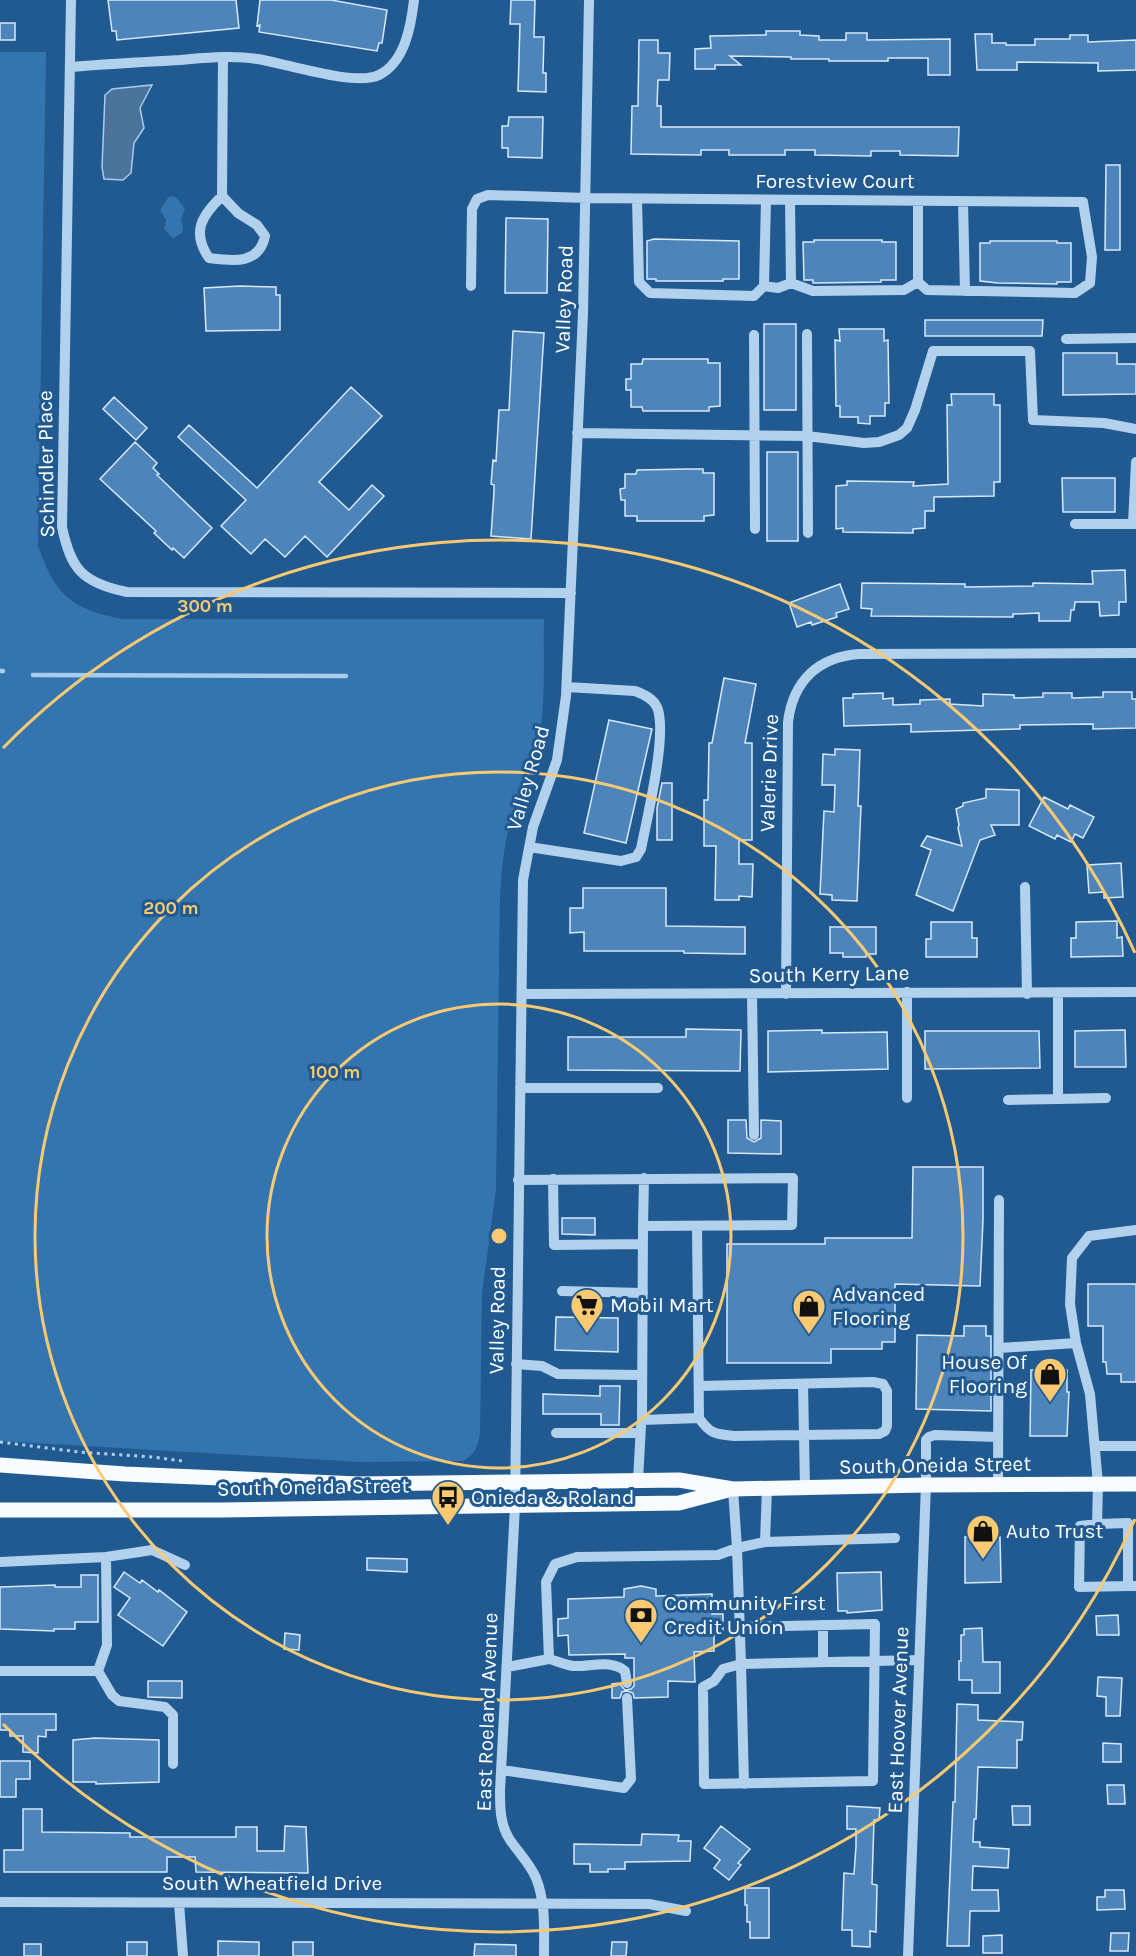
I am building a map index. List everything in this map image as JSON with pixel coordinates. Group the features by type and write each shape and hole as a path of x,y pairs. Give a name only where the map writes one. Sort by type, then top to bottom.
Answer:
{"main road":[{"name":"South Oneida Street","path":"0,1465 125,1474 216,1476 679,1503 734,1489"},
{"name":"South Oneida Street","path":"0,1510 221,1510 515,1494 638,1480 678,1480 734,1489 1136,1484"}],"street":[{"name":"Schindler Place","path":"71,0 62,527 68,553 82,573 102,586 126,592 572,592"},
{"path":"70,67 223,57 256,58 327,74 358,78 378,76 394,63 405,44 414,0"},
{"name":"Valley Road","path":"515,1494 524,880 532,827 556,760 567,687 587,198 589,0"},
{"path":"222,196 206,212 200,230 201,247 208,258 250,259 263,248 265,236 257,225 238,213 222,196 223,57"},
{"name":"Forestview Court","path":"471,286 470,216 477,199 488,195 638,199 1083,202 1092,257 1090,283 1075,293 965,291"},
{"path":"638,199 639,282 650,293 754,296 764,286 766,200"},
{"path":"790,200 791,283"},
{"path":"918,201 918,282 927,291 965,291 963,201"},
{"path":"764,286 778,288 791,283 813,291 904,290 918,282"},
{"path":"807,333 808,533"},
{"path":"754,335 755,529"},
{"path":"1066,339 1136,338"},
{"path":"577,433 807,436 864,443 879,442 899,435 907,428 915,410 933,351 1030,351 1033,420 1104,423 1136,429"},
{"path":"1075,524 1134,524 1136,462"},
{"name":"Valerie Drive","path":"786,994 788,722 794,696 810,673 845,655 859,654 1136,652"},
{"path":"529,847 621,861 636,857 641,849 660,746 660,718 656,704 645,694 635,691 567,687"},
{"path":"1025,887 1027,994"},
{"path":"907,992 907,1098"},
{"name":"South Kerry Lane","path":"522,994 1136,992"},
{"path":"752,994 754,1135"},
{"path":"1058,994 1058,1099"},
{"path":"520,1088 658,1088"},
{"path":"1008,1100 1106,1098"},
{"path":"638,1480 642,1420 644,1178"},
{"path":"518,1180 793,1178 792,1225 643,1226"},
{"path":"553,1179 554,1245 643,1244"},
{"path":"998,1485 999,1200"},
{"path":"697,1226 699,1418 707,1429 717,1434 734,1436 804,1436 879,1434 885,1431 887,1426 887,1391 883,1384 873,1382 699,1386"},
{"path":"1097,1524 1096,1446 1090,1394 1076,1343 1070,1304 1072,1258 1089,1236 1136,1230"},
{"path":"562,1291 643,1293"},
{"path":"1000,1348 1076,1343"},
{"path":"516,1364 542,1366 558,1374 642,1375"},
{"path":"803,1384 805,1487"},
{"path":"642,1420 699,1418"},
{"path":"556,1433 640,1433"},
{"name":"East Hoover Avenue","path":"908,1956 926,1440 935,1435 998,1437"},
{"path":"1096,1446 1136,1446"},
{"path":"765,1542 767,1488"},
{"path":"734,1489 744,1784"},
{"name":"East Roeland Avenue","path":"515,1494 500,1808 503,1824 510,1839 537,1879 544,1904 544,1956"},
{"path":"1132,1522 1132,1586 1079,1587 1080,1526 1097,1524 1132,1522"},
{"path":"549,1659 546,1582 555,1564 577,1557 718,1555 765,1542 896,1538"},
{"path":"0,1562 106,1557 152,1550 185,1565"},
{"path":"98,1671 107,1646 106,1557"},
{"path":"739,1627 875,1624 875,1660 873,1781 704,1784 703,1687 714,1681 723,1669 741,1664 824,1661 875,1660 919,1660"},
{"path":"823,1625 824,1661"},
{"path":"507,1667 549,1659 572,1666 609,1664 625,1671 627,1683"},
{"path":"0,1671 98,1671"},
{"path":"98,1671 112,1695 119,1701 165,1707 173,1715 173,1764"},
{"path":"502,1770 624,1788 631,1779 627,1698"},
{"name":"South Wheatfield Drive","path":"0,1902 649,1904 686,1911"},
{"path":"179,1902 183,1956"}],"path":[{"path":"0,1442 79,1452 180,1460"}],"shaded area":[{"path":"0,52 46,52 38,546 51,577 67,597 89,610 122,619 544,619 543,695 539,739 504,851 500,896 496,1189 482,1294 480,1433 475,1450 463,1461 361,1462 0,1441"},
{"path":"152,85 140,108 144,128 134,143 131,173 123,180 104,179 102,167 105,95 112,89"},
{"path":"170,196 176,197 185,209 181,219 182,233 173,238 164,229 166,220 160,210"}],"building":[{"path":"108,0 236,0 239,28 117,40 116,31 112,31"},
{"path":"260,0 331,0 387,10 382,43 379,43 377,51 259,32 260,25 257,26"},
{"path":"511,0 535,0 534,37 544,37 543,73 546,73 546,92 518,91 520,24 510,24"},
{"path":"0,23 15,23 15,40 0,40"},
{"path":"766,31 800,31 800,35 819,36 819,40 846,40 846,33 867,33 867,40 950,39 950,75 928,75 928,58 829,61 829,59 791,59 791,57 730,56 741,65 715,65 715,69 695,69 695,49 711,48 710,36 766,35"},
{"path":"975,34 992,34 992,43 1006,43 1006,45 1035,45 1035,39 1070,39 1070,35 1088,35 1088,42 1136,40 1136,70 1098,71 1098,63 1017,62 1017,70 977,70"},
{"path":"639,40 658,40 658,53 670,53 669,80 658,80 657,106 661,106 661,127 959,127 958,156 900,155 900,151 871,151 871,156 815,155 815,150 785,150 785,155 729,155 729,150 701,150 701,155 631,154 632,106 638,106"},
{"path":"509,117 543,117 542,158 508,157 508,148 502,148 502,126 508,126"},
{"path":"1106,165 1120,165 1120,250 1105,250"},
{"path":"506,218 548,219 547,293 505,293"},
{"path":"654,239 739,241 739,279 656,281 656,279 647,279 647,241"},
{"path":"814,240 896,242 896,280 813,283 813,280 804,280 803,242 814,242"},
{"path":"990,241 1071,243 1071,282 1057,282 1057,284 980,281 980,243 990,243"},
{"path":"276,287 276,295 280,295 280,330 206,331 204,288"},
{"path":"925,320 1043,320 1042,336 925,336"},
{"path":"764,324 796,324 796,410 764,410"},
{"path":"839,329 884,329 884,341 888,340 889,403 885,403 885,416 870,416 870,424 858,423 858,417 840,417 840,406 836,406 835,340 840,341"},
{"path":"513,331 544,333 531,539 491,536 494,492 494,485 491,484 493,460 496,461 499,410 509,410"},
{"path":"1063,353 1117,353 1117,364 1136,364 1136,394 1063,395"},
{"path":"643,359 708,359 708,363 720,363 720,406 709,407 709,411 643,411 642,407 631,407 631,390 626,390 626,379 631,379 631,364 642,364"},
{"path":"351,387 382,416 319,482 349,510 372,485 384,496 327,557 305,536 285,557 265,539 251,554 221,526 246,500 178,437 189,425 257,488"},
{"path":"951,394 994,394 994,405 1000,405 1000,482 994,482 994,496 934,497 934,511 925,511 925,528 913,529 913,533 843,532 843,528 836,529 836,486 847,485 847,481 914,482 913,486 948,484 947,405 952,405"},
{"path":"114,397 147,428 136,440 103,409"},
{"path":"135,442 157,463 153,468 159,474 157,475 212,528 184,558 173,548 172,550 154,533 156,531 100,479"},
{"path":"767,452 798,452 798,541 767,541"},
{"path":"703,469 703,473 714,473 714,515 704,516 704,521 637,521 637,516 625,516 625,500 621,500 620,489 625,488 625,474 636,474 637,470"},
{"path":"1062,478 1115,478 1115,512 1063,512"},
{"path":"1125,570 1126,602 1119,602 1119,615 1100,616 1099,602 1075,602 1074,610 1071,610 1070,621 1039,621 1039,613 1013,614 1013,617 871,616 872,609 861,608 862,583 965,584 965,587 1033,586 1033,583 1093,584 1092,571"},
{"path":"840,584 849,609 836,613 837,617 797,627 789,603"},
{"path":"724,678 756,684 745,743 752,743 752,840 739,840 739,864 753,864 752,897 739,896 739,900 715,900 716,846 704,846 704,800 708,800 709,743 712,743"},
{"path":"1103,692 1132,692 1132,699 1136,699 1136,728 1093,729 1093,724 1020,725 1020,729 911,732 911,724 844,726 843,698 853,698 853,694 883,693 883,699 893,698 893,705 920,704 920,700 950,699 950,704 983,706 983,694 1014,695 1014,698 1043,697 1043,693 1072,693 1072,698 1103,697"},
{"path":"609,720 652,729 626,843 584,833"},
{"path":"835,749 860,750 858,806 861,806 857,901 832,900 832,895 820,894 824,811 834,812 835,785 822,785 823,754 835,755"},
{"path":"662,783 672,783 672,840 657,840 657,808"},
{"path":"986,789 1019,790 1019,825 991,825 995,835 980,840 953,911 916,895 931,850 921,846 927,836 962,846 956,809 963,806 963,803 986,798"},
{"path":"1044,797 1068,809 1070,805 1094,817 1083,838 1075,834 1071,842 1057,835 1055,839 1029,826"},
{"path":"1121,863 1123,897 1104,898 1104,892 1089,893 1087,865"},
{"path":"583,888 666,888 666,926 745,927 745,954 684,953 684,951 584,951 584,932 570,933 570,908 583,908"},
{"path":"1117,921 1117,938 1122,937 1123,956 1071,957 1071,938 1076,938 1076,922"},
{"path":"931,922 972,922 972,938 977,938 977,957 926,957 926,939 931,939"},
{"path":"830,927 876,927 876,954 866,954 866,957 843,957 843,953 830,953"},
{"path":"686,1029 741,1030 740,1071 568,1070 568,1037 686,1037"},
{"path":"822,1030 822,1033 887,1032 888,1069 768,1072 768,1031"},
{"path":"1125,1030 1126,1067 1075,1067 1075,1031"},
{"path":"925,1031 1039,1031 1040,1068 925,1069"},
{"path":"728,1120 746,1120 747,1138 754,1142 761,1138 761,1120 781,1121 781,1154 728,1153"},
{"path":"913,1167 983,1167 980,1286 895,1284 895,1342 882,1342 882,1349 831,1349 831,1363 727,1363 727,1244 825,1244 825,1238 912,1238"},
{"path":"562,1218 595,1218 595,1235 562,1234"},
{"path":"1088,1284 1136,1284 1136,1382 1121,1382 1121,1374 1107,1374 1106,1362 1103,1362 1103,1326 1088,1326"},
{"name":"Mobil Mart","path":"556,1317 618,1318 618,1352 555,1350"},
{"path":"964,1326 986,1326 986,1336 991,1336 991,1411 916,1409 917,1335 964,1336"},
{"name":"House Of Flooring","path":"1031,1370 1067,1370 1067,1392 1069,1392 1067,1436 1030,1436"},
{"path":"600,1386 620,1386 619,1425 601,1425 601,1414 543,1414 543,1394 600,1396"},
{"name":"Auto Trust","path":"965,1537 1000,1537 1001,1582 965,1583"},
{"path":"367,1558 407,1559 407,1572 367,1570"},
{"path":"124,1572 140,1583 142,1580 158,1592 159,1590 187,1612 163,1646 118,1615 130,1598 114,1587"},
{"path":"881,1572 882,1610 847,1613 847,1611 838,1611 837,1573"},
{"path":"81,1575 98,1575 98,1622 75,1622 75,1629 54,1629 54,1631 0,1629 0,1587 55,1585 55,1587 81,1587"},
{"name":"Community First Credit Union","path":"641,1586 656,1589 656,1596 712,1594 712,1614 723,1614 723,1631 714,1631 714,1651 694,1652 695,1682 668,1681 668,1697 634,1698 633,1693 627,1691 622,1692 620,1698 612,1698 612,1684 619,1683 625,1690 634,1686 634,1658 625,1658 625,1654 569,1655 568,1635 558,1636 558,1619 568,1618 568,1599 624,1597 624,1589"},
{"path":"1118,1615 1119,1635 1097,1635 1096,1616"},
{"path":"982,1628 983,1662 1000,1662 1000,1693 972,1693 972,1680 959,1680 961,1635 964,1635 964,1629"},
{"path":"285,1633 300,1635 299,1650 284,1649"},
{"path":"1098,1677 1122,1678 1120,1716 1106,1716 1106,1697 1097,1696"},
{"path":"148,1681 182,1681 182,1698 148,1697"},
{"path":"957,1704 978,1705 978,1720 1023,1722 1022,1740 1017,1740 1017,1768 978,1767 973,1842 980,1842 980,1847 1009,1849 1008,1868 973,1866 972,1890 998,1890 999,1911 970,1911 969,1946 947,1946 953,1802 955,1802"},
{"path":"0,1714 56,1714 56,1730 46,1730 46,1737 38,1736 38,1753 23,1752 23,1736 10,1736 10,1730 0,1730"},
{"path":"95,1738 159,1740 159,1782 96,1784 96,1782 73,1782 73,1740"},
{"path":"1103,1743 1121,1744 1121,1762 1103,1762"},
{"path":"0,1761 30,1761 30,1779 16,1779 16,1797 0,1797"},
{"path":"1107,1785 1124,1785 1125,1804 1108,1804"},
{"path":"847,1806 880,1808 879,1820 874,1820 872,1884 877,1885 876,1932 870,1931 870,1947 852,1946 852,1930 842,1930 844,1873 854,1874 856,1846 856,1829 847,1829"},
{"path":"1012,1806 1030,1806 1030,1825 1013,1825"},
{"path":"23,1809 42,1809 42,1832 130,1833 130,1837 236,1837 236,1827 257,1827 257,1851 284,1851 285,1826 306,1827 308,1873 196,1872 195,1857 167,1857 167,1872 4,1872 4,1850 23,1850"},
{"path":"721,1826 750,1849 738,1863 741,1865 729,1880 714,1868 720,1860 704,1848"},
{"path":"642,1834 679,1835 678,1841 691,1841 690,1861 625,1862 625,1869 608,1869 608,1872 590,1872 590,1864 574,1864 574,1844 641,1845"},
{"path":"745,1888 769,1888 769,1938 750,1938"},
{"path":"1105,1890 1124,1890 1125,1909 1097,1910 1097,1897 1105,1897"},
{"path":"1111,1933 1129,1933 1128,1951 1110,1951"},
{"path":"1002,1935 1002,1953 983,1953 983,1936"},
{"path":"218,1941 259,1942 259,1956 218,1956"},
{"path":"127,1942 147,1942 147,1956 127,1956"},
{"path":"293,1942 313,1942 313,1956 293,1956"},
{"path":"612,1942 627,1942 626,1956 611,1956"},
{"path":"24,1944 41,1944 41,1956 24,1956"},
{"path":"475,1944 516,1945 516,1956 474,1956"}],"waterway":[{"path":"33,675 346,676"}],"place":[{"name":"Mobil Mart","path":"587,1334"},
{"name":"Advanced Flooring","path":"809,1335"},
{"name":"House Of Flooring","path":"1050,1403"},
{"name":"Onieda & Roland","path":"448,1526"},
{"name":"Auto Trust","path":"983,1560"},
{"name":"Community First Credit Union","path":"641,1644"}]}
